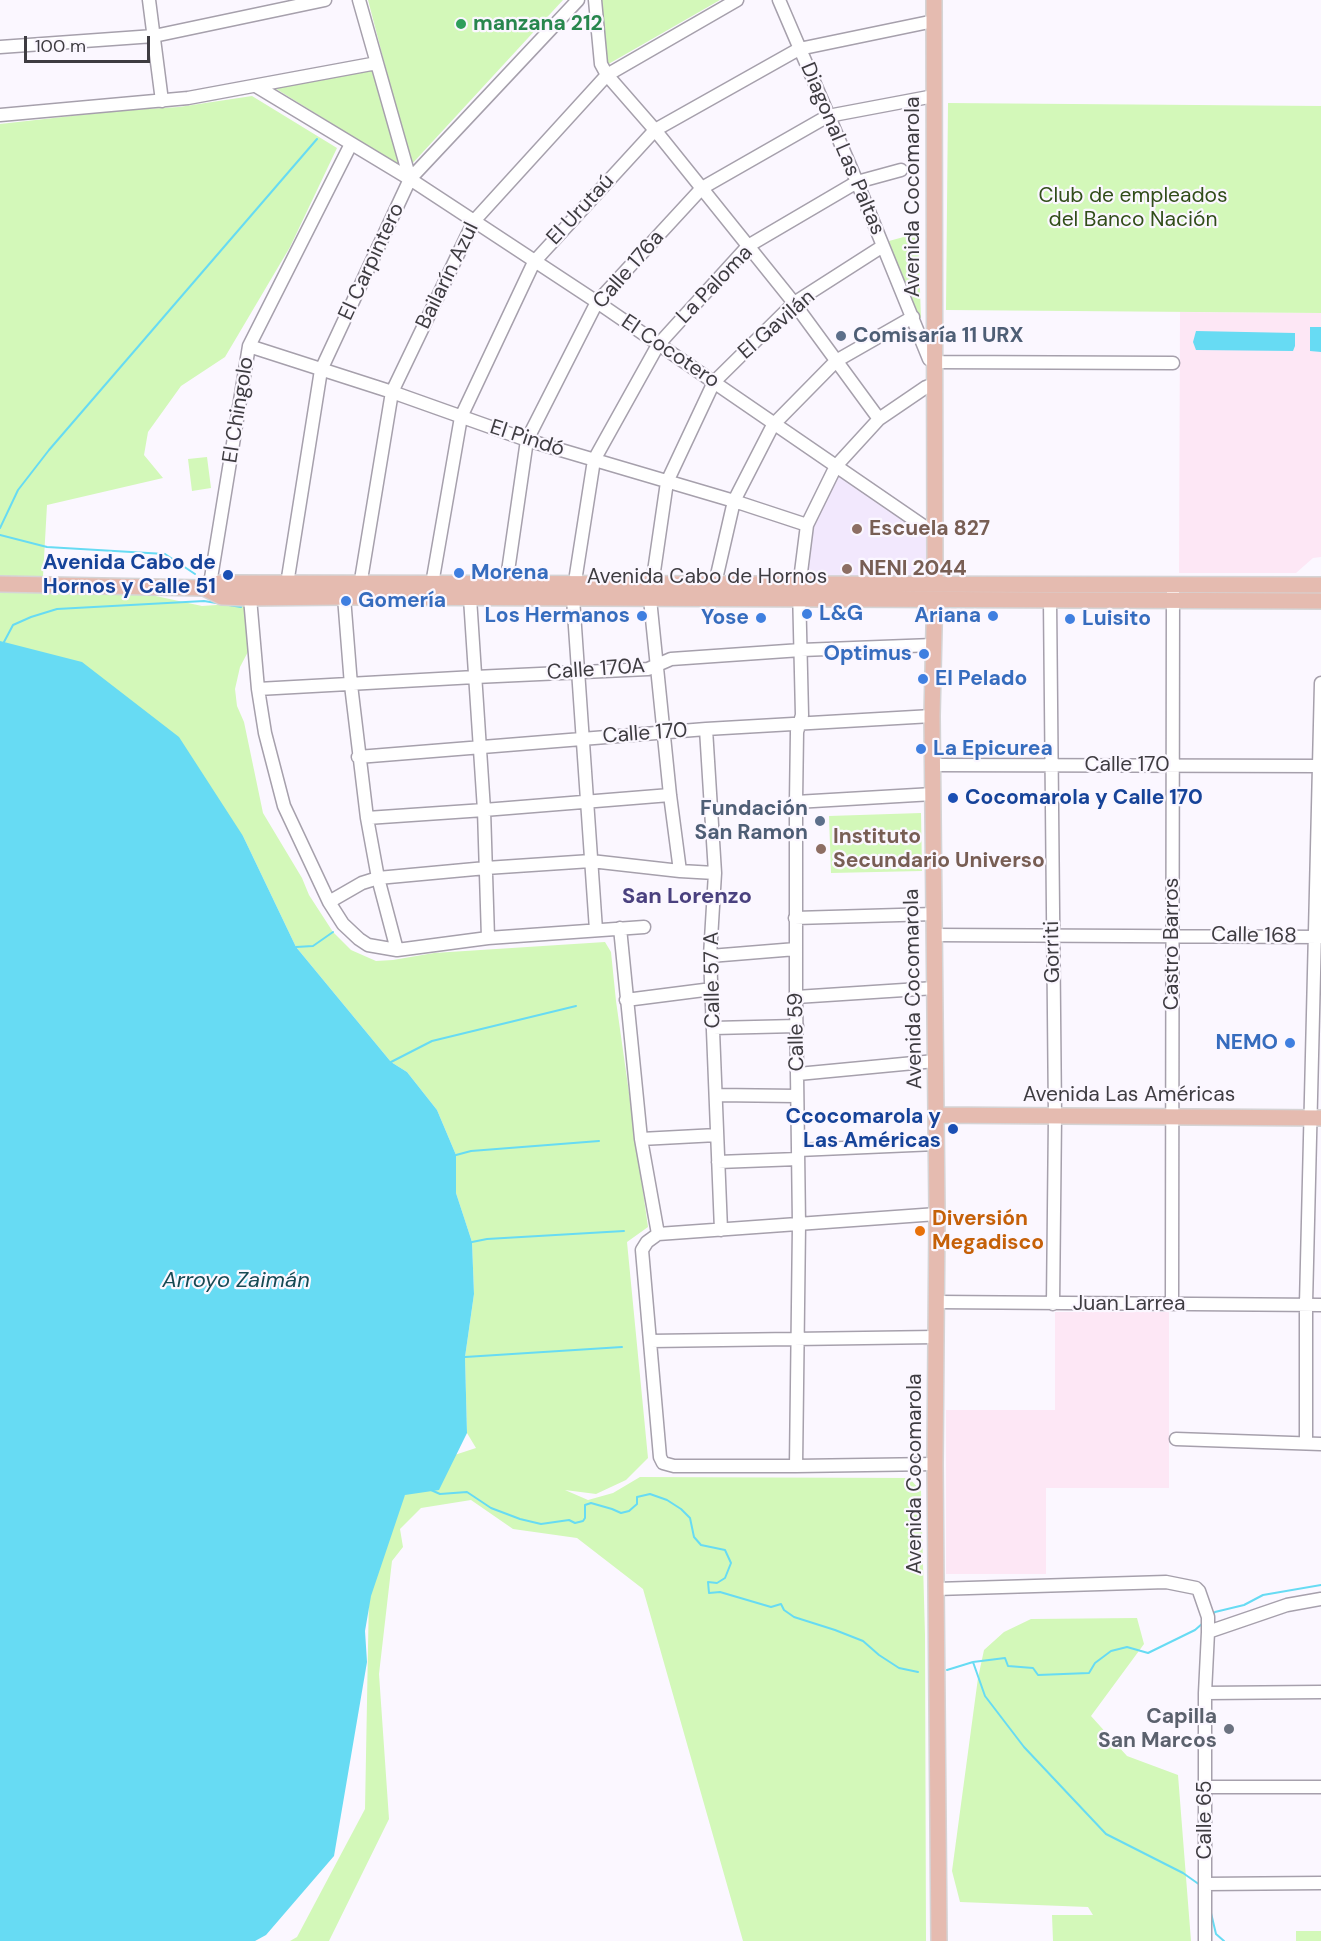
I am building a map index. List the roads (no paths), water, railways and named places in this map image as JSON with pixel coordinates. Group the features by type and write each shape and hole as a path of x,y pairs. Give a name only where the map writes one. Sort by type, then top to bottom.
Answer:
{"main road":[{"name":"Avenida Cocomarola","path":"934,0 935,534 932,716 937,1214 935,1464 939,1941"},
{"name":"Avenida Cabo de Hornos","path":"0,584 204,588 220,583 287,584 354,592 470,598 503,591 934,592 1173,584 1321,585"},
{"name":"Avenida Cabo de Hornos","path":"204,588 222,597 250,598 354,592 432,584 573,598 651,591"},
{"name":"Avenida Cabo de Hornos","path":"934,592 1050,600 1321,601"},
{"name":"Avenida Las Américas","path":"936,1115 1316,1118"}],"street":[{"path":"149,0 162,101"},
{"path":"0,47 154,36 326,0"},
{"path":"359,0 410,179"},
{"name":"El Carpintero","path":"287,584 321,370 410,179 578,0"},
{"path":"595,0 601,64 608,75 794,303 879,419"},
{"name":"Bailarín Azul","path":"397,950 378,878 367,818 351,685 354,592 392,392 474,221 608,75 737,0"},
{"name":"Diagonal Las Paltas","path":"779,0 857,182 929,359 934,362"},
{"name":"El Urutaú","path":"432,584 460,417 534,262 655,130 799,49 934,21"},
{"path":"0,116 162,101 377,63"},
{"name":"El Cocotero","path":"256,86 410,179 597,302 773,425 935,534"},
{"name":"Calle 176a","path":"503,591 527,440 597,302 702,188 828,116 934,96"},
{"name":"El Chingolo","path":"204,588 211,578 249,346 351,144"},
{"name":"La Paloma","path":"576,575 594,460 658,345 748,246 857,182 901,170"},
{"name":"El Gavilán","path":"680,871 670,795 651,591 667,482 714,382 794,303 883,246"},
{"path":"717,574 734,501 773,425 836,361 913,317"},
{"name":"El Pindó","path":"249,346 392,392 527,440 807,525"},
{"path":"934,362 1173,363"},
{"name":"Calle 59","path":"796,1466 799,1225 795,918 796,802 797,732 802,715 799,591 807,525 836,466 879,419 934,384"},
{"name":"Castro Barros","path":"1172,1304 1173,584"},
{"path":"250,598 258,689 265,733 284,806 329,902 344,924 359,939 369,945 397,950 488,938 644,927"},
{"path":"470,598 484,810 488,938"},
{"path":"573,598 596,930"},
{"name":"Gorriti","path":"1050,600 1055,1116 1053,1304"},
{"name":"Calle 170A","path":"258,689 648,669 671,658 933,645"},
{"path":"1306,1443 1306,1305 1316,1118 1321,683"},
{"name":"Calle 170","path":"358,757 706,729 932,716"},
{"name":"Calle 57 A","path":"706,729 715,873 711,956 721,1230"},
{"name":"Calle 170","path":"933,765 1320,766"},
{"path":"796,802 933,794"},
{"path":"367,818 670,795"},
{"path":"329,902 362,883 378,878 486,868 591,861 715,873"},
{"path":"795,918 934,914"},
{"path":"620,928 641,1139 658,1234"},
{"name":"Calle 168","path":"934,934 1318,937"},
{"path":"711,956 796,949"},
{"path":"796,997 935,988"},
{"path":"627,1000 712,989"},
{"path":"713,1028 797,1026"},
{"path":"798,1074 935,1061"},
{"path":"716,1095 798,1096"},
{"path":"641,1139 717,1135"},
{"path":"718,1162 936,1143"},
{"path":"935,1464 674,1466 663,1463 660,1457 642,1250 647,1242 658,1234 937,1214"},
{"name":"Juan Larrea","path":"937,1302 1321,1305"},
{"path":"650,1341 936,1337"},
{"path":"1176,1439 1321,1444"},
{"name":"Calle 65","path":"936,1588 1166,1582 1196,1588 1203,1600 1208,1617 1205,1693 1205,1941"},
{"path":"1208,1632 1287,1605 1321,1599"},
{"path":"1205,1693 1321,1692"},
{"path":"1205,1787 1321,1787"},
{"path":"1205,1878 1321,1883"}],"water":[{"path":"1310,327 1321,327 1321,352 1310,351"},
{"path":"1196,331 1295,333 1295,346 1293,351 1196,350 1193,342"},
{"name":"Arroyo Zaimán","path":"0,641 82,662 179,737 243,836 296,947 391,1062 407,1072 437,1110 456,1155 456,1193 472,1242 474,1294 465,1357 467,1433 439,1490 405,1495 371,1596 365,1631 367,1662 334,1856 266,1935 255,1941 0,1941"}],"waterway":[{"path":"0,528 18,490 49,450 317,139"},
{"path":"0,535 47,547 165,554 195,574"},
{"path":"4,642 13,625 57,609 204,601 241,607"},
{"path":"296,947 313,946 333,932"},
{"path":"391,1062 432,1041 576,1006"},
{"path":"456,1155 471,1151 599,1141"},
{"path":"472,1242 487,1239 624,1231"},
{"path":"465,1357 622,1347"},
{"path":"431,1490 440,1494 467,1492 491,1508 541,1524 569,1520 575,1523 583,1521 585,1505 591,1503 621,1513 629,1511 637,1504 637,1497 650,1494 667,1500 690,1518 694,1537 701,1545 725,1550 731,1563 725,1578 717,1583 708,1582 709,1593 720,1592 771,1607 781,1604 784,1610 794,1617 863,1641 899,1668 918,1672"},
{"path":"1212,1615 1215,1612 1244,1605 1263,1595 1321,1585"},
{"path":"947,1670 973,1662 1005,1658 1008,1666 1033,1668 1038,1675 1089,1673 1095,1663 1111,1651 1127,1647 1148,1653 1195,1630 1203,1623"},
{"path":"973,1662 985,1696 1024,1747 1106,1834 1183,1873 1200,1885"},
{"path":"1211,1913 1216,1934 1224,1941"}],"place":[{"name":"manzana 212","path":"461,24"},
{"name":"Comisaría 11 URX","path":"841,336"},
{"name":"Escuela 827","path":"857,529"},
{"name":"NENI 2044","path":"847,569"},
{"name":"Morena","path":"459,573"},
{"name":"Avenida Cabo de Hornos y Calle 51","path":"228,575"},
{"name":"Gomería","path":"346,601"},
{"name":"L&G","path":"807,614"},
{"name":"Los Hermanos","path":"642,616"},
{"name":"Ariana","path":"993,616"},
{"name":"Yose","path":"761,618"},
{"name":"Luisito","path":"1070,619"},
{"name":"Optimus","path":"924,654"},
{"name":"El Pelado","path":"923,679"},
{"name":"La Epicurea","path":"921,749"},
{"name":"Cocomarola y Calle 170","path":"953,798"},
{"name":"Fundación San Ramon","path":"820,821"},
{"name":"Instituto Secundario Universo","path":"821,849"},
{"name":"NEMO","path":"1290,1043"},
{"name":"Ccocomarola y Las Américas","path":"953,1129"},
{"name":"Diversión Megadisco","path":"920,1231"},
{"name":"Capilla San Marcos","path":"1229,1729"}],"district":[{"name":"San Lorenzo","path":"687,897"}],"park label":[{"name":"Club de empleados del Banco Nación","path":"1133,208"}]}
